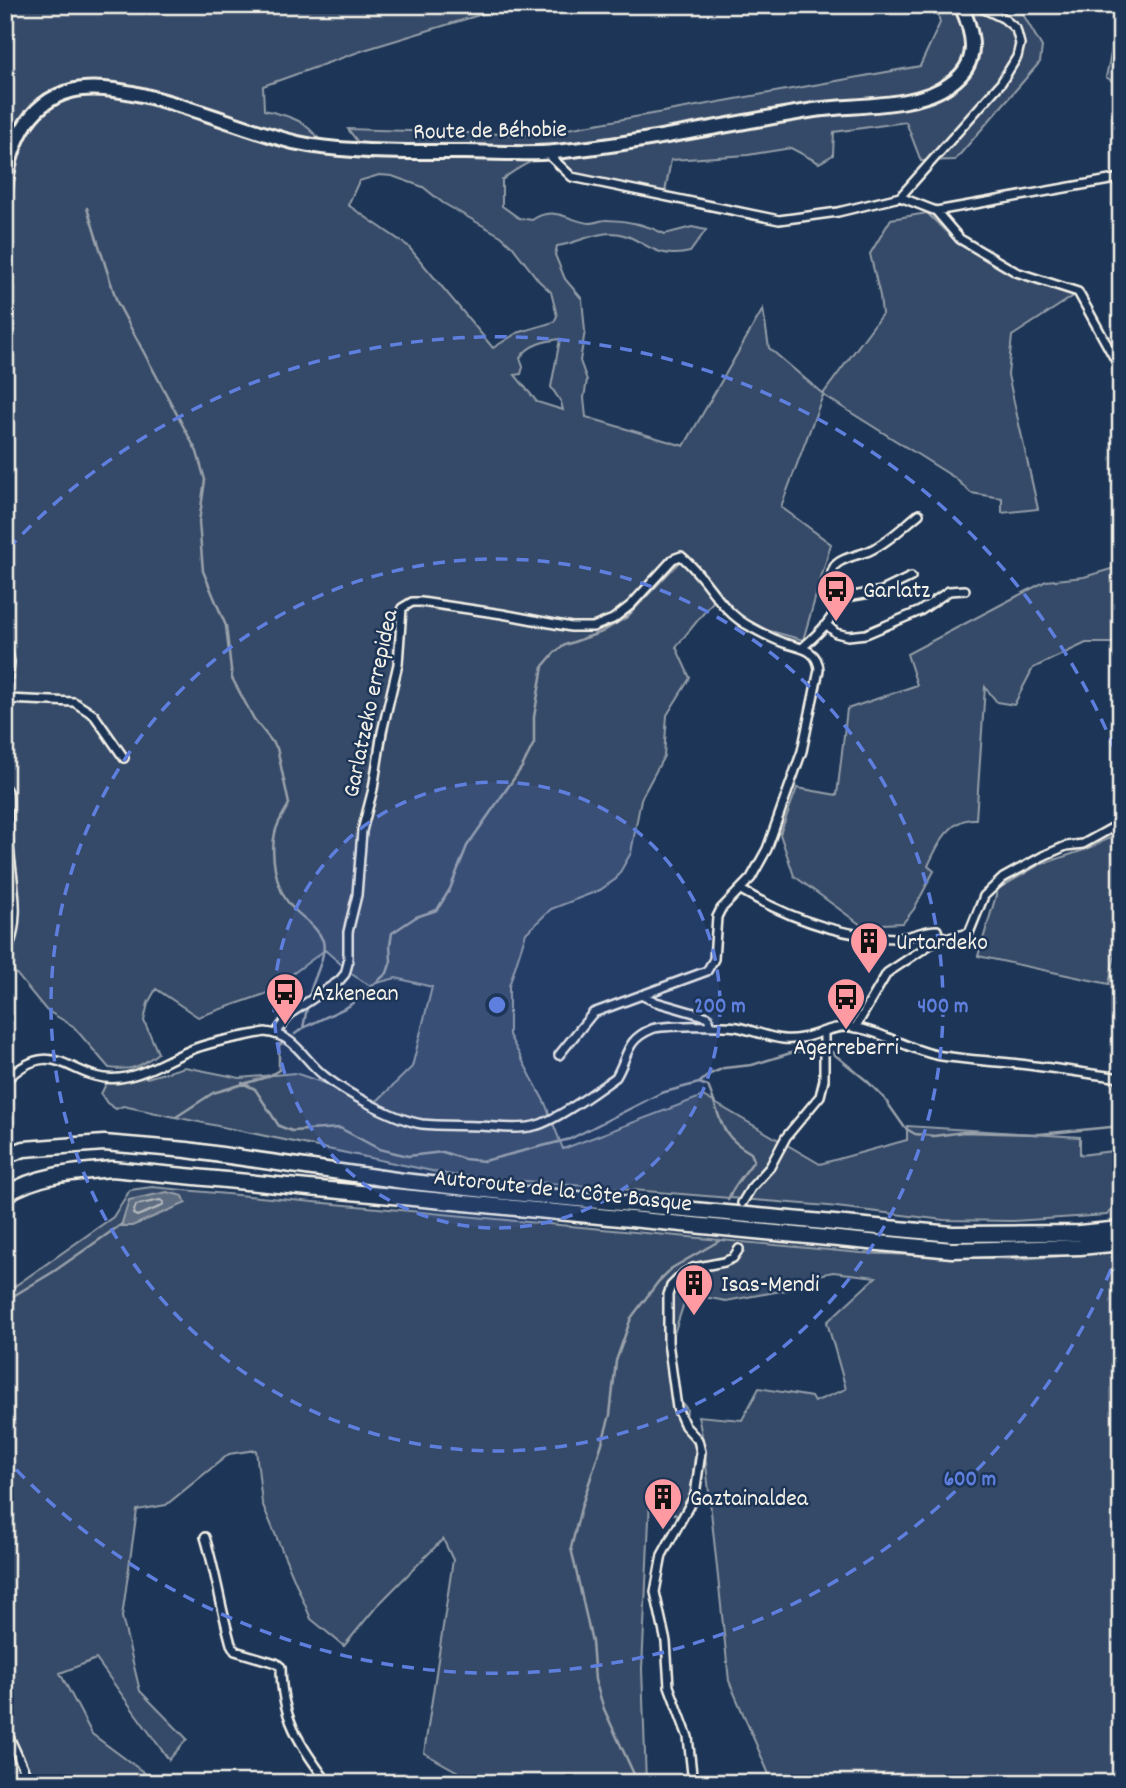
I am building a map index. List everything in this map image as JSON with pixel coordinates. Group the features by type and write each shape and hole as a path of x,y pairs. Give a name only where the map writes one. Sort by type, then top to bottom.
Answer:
{"highway":[{"name":"Autoroute de la Côte Basque","path":"5,1156 24,1149 104,1143 187,1150 403,1181 537,1196 953,1234 1079,1233 1121,1229"},
{"name":"Autoroute de la Côte Basque","path":"5,1195 19,1186 45,1177 113,1169 952,1250 1080,1247 1121,1243"}],"main road":[{"name":"Route de Béhobie","path":"5,191 14,143 25,124 44,104 71,91 108,89 139,95 299,143 355,150 550,153 649,140 817,110 919,98 938,92 964,72 970,59 973,44 971,26 961,5"}],"street":[{"path":"900,197 1001,83 1017,57 1020,44 1016,29 1003,18 976,5"},
{"path":"550,153 572,177 779,220 838,212 900,197 936,211 960,239 1016,272 1078,292 1121,370"},
{"path":"936,211 1121,178"},
{"path":"841,598 834,589 832,578 832,569 837,563 873,550 919,513"},
{"name":"Garlatzeko errepidea","path":"276,1033 291,1013 339,981 345,974 348,963 348,932 357,895 362,831 398,664 402,608 407,604 421,602 571,627 593,627 613,619 631,605 679,556 684,557 719,601 739,620 772,638 803,647"},
{"path":"841,598 882,591 911,578"},
{"path":"827,625 836,633 848,636 866,634 920,611 949,591 965,590"},
{"path":"559,1055 593,1013 707,971 714,959 715,930 720,909 741,890 760,865 802,751 819,670 813,654 803,647 827,625 841,598"},
{"path":"5,640 10,662 6,702 74,702 94,715 124,758"},
{"path":"5,788 8,793 8,835 15,897 14,938 5,956"},
{"path":"855,1028 887,973 939,936 949,938 969,933 985,896 1003,878 1042,856 1066,846 1083,844 1121,824"},
{"path":"741,890 768,906 814,923 869,936 898,938 929,930 937,930 939,936"},
{"path":"641,995 708,1017 711,1026"},
{"path":"5,1082 26,1065 51,1059 104,1078 120,1078 141,1073 196,1048 265,1032 276,1033 289,1039 327,1078 383,1110 420,1124 514,1128 536,1126 616,1077 624,1054 642,1033 656,1027 711,1026 741,1027 782,1039 804,1038 836,1028 855,1028 938,1055 1121,1078"},
{"path":"742,1203 751,1188 770,1167 786,1137 820,1096 824,1080 824,1033"},
{"path":"693,1783 688,1737 669,1686 666,1642 655,1592 662,1555 695,1495 701,1452 698,1440 685,1426 677,1408 668,1342 668,1295 671,1286 684,1273 692,1268 724,1262 733,1258 739,1249"},
{"path":"205,1537 218,1581 219,1599 231,1644 235,1651 276,1662 281,1667 280,1685 286,1714 310,1759 328,1783"},
{"path":"5,1728 30,1783"}],"shaded area":[{"path":"5,5 512,5 364,50 263,86 264,110 288,116 303,124 331,154 371,160 348,129 534,135 920,66 940,23 936,5 1013,5 1020,9 1042,47 1040,62 955,160 921,161 906,122 834,132 833,155 819,163 791,148 748,155 671,160 665,192 574,174 548,152 502,180 502,206 519,218 532,220 540,215 555,214 590,223 606,220 629,222 665,234 692,227 706,230 690,252 665,253 631,237 611,233 557,246 555,255 565,279 582,299 585,331 580,361 587,380 584,398 586,417 684,446 763,309 769,348 823,394 882,314 870,254 891,219 927,213 958,243 1014,274 1075,295 1012,336 1008,375 1038,509 1002,513 1002,498 971,493 955,478 823,395 781,507 831,544 803,640 752,626 715,599 676,647 690,678 667,715 664,756 641,799 631,853 616,879 600,890 551,909 526,933 509,986 509,1035 545,1103 563,1149 703,1096 820,1164 907,1140 907,1126 1080,1137 1080,1155 1121,1150 1121,1208 1112,1208 1107,1215 1013,1221 944,1220 828,1206 451,1175 123,1106 116,1109 107,1103 101,1094 106,1084 145,1076 147,1078 185,1067 240,1078 295,1073 377,1101 412,1067 432,987 396,978 369,985 353,975 325,950 265,994 198,1017 156,989 148,1003 144,1021 158,1053 135,1067 117,1069 109,1068 73,1026 46,1010 10,966 5,976","holes":["379,175 392,176 423,187 443,203 501,236 551,292 557,316 554,322 517,333 493,348 408,246 348,205 359,181","560,339 551,387 563,410 537,402 515,375 521,374 523,367 520,358 528,349 543,342"]},
{"path":"1121,7 1121,86 1120,86 1106,77"},
{"path":"1121,566 1121,643 1086,643 1033,668 1014,705 997,702 985,687 976,819 959,823 940,842 928,866 934,871 914,909 903,923 861,925 794,876 780,834 797,788 837,795 847,709 917,685 907,654 1046,581 1084,577"},
{"path":"1121,833 1121,926 1109,984 978,956 998,889 1039,865 1084,850"},
{"path":"152,1187 861,1253 1017,1259 1121,1252 1121,1783 777,1783 771,1779 729,1681 704,1445 698,1416 742,1420 759,1388 811,1397 814,1402 846,1389 827,1322 876,1277 833,1272 819,1275 786,1290 726,1301 687,1294 671,1343 678,1398 687,1409 685,1430 696,1447 690,1499 681,1518 650,1499 642,1669 646,1783 478,1783 424,1753 453,1560 443,1539 377,1606 344,1646 311,1619 262,1503 256,1450 229,1454 166,1505 137,1510 122,1617 140,1691 187,1739 169,1760 96,1659 60,1673 92,1734 158,1783 5,1783 5,1293 113,1217 130,1190"}],"water":[{"path":"167,1192 183,1196 186,1203 132,1226 121,1226 129,1200"}],"waterway":[{"path":"87,208 117,302 197,452 205,480 199,522 203,571 226,626 232,678 254,719 277,748 289,804 275,833 274,861 278,881 290,905 313,926 323,941 321,960 310,993"},
{"path":"303,1028 349,1006 387,973 391,961 392,933 416,917 437,910 450,889 467,846 522,767 534,743 534,717 543,666 565,645 602,632 627,617 678,563"},
{"path":"295,1034 303,1028 307,1008"},
{"path":"176,1117 213,1093 267,1077 279,1070 279,1045 283,1043"},
{"path":"699,1083 724,1068 752,1065 794,1052 818,1048"},
{"path":"829,1050 867,1081 884,1098 905,1128 915,1134 1040,1134 1121,1126"},
{"path":"242,1083 255,1089 279,1126 292,1131 340,1128 379,1149 408,1156 443,1152 464,1159 484,1161 570,1139 661,1093 699,1083 708,1086 726,1132 751,1153 754,1160 728,1200"},
{"path":"5,1301 53,1272 122,1224"},
{"path":"638,1783 604,1709 595,1680 592,1642 571,1548 610,1415 616,1361 631,1318 672,1268 719,1241"}],"tunnel":[{"path":"739,1249 740,1228"}],"place":[{"name":"Garlatz","path":"836,623"},
{"name":"Urtardeko","path":"869,975"},
{"name":"Azkenean","path":"285,1026"},
{"name":"Agerreberri","path":"846,1031"},
{"name":"Isas-Mendi","path":"694,1317"},
{"name":"Gaztainaldea","path":"663,1531"}]}
